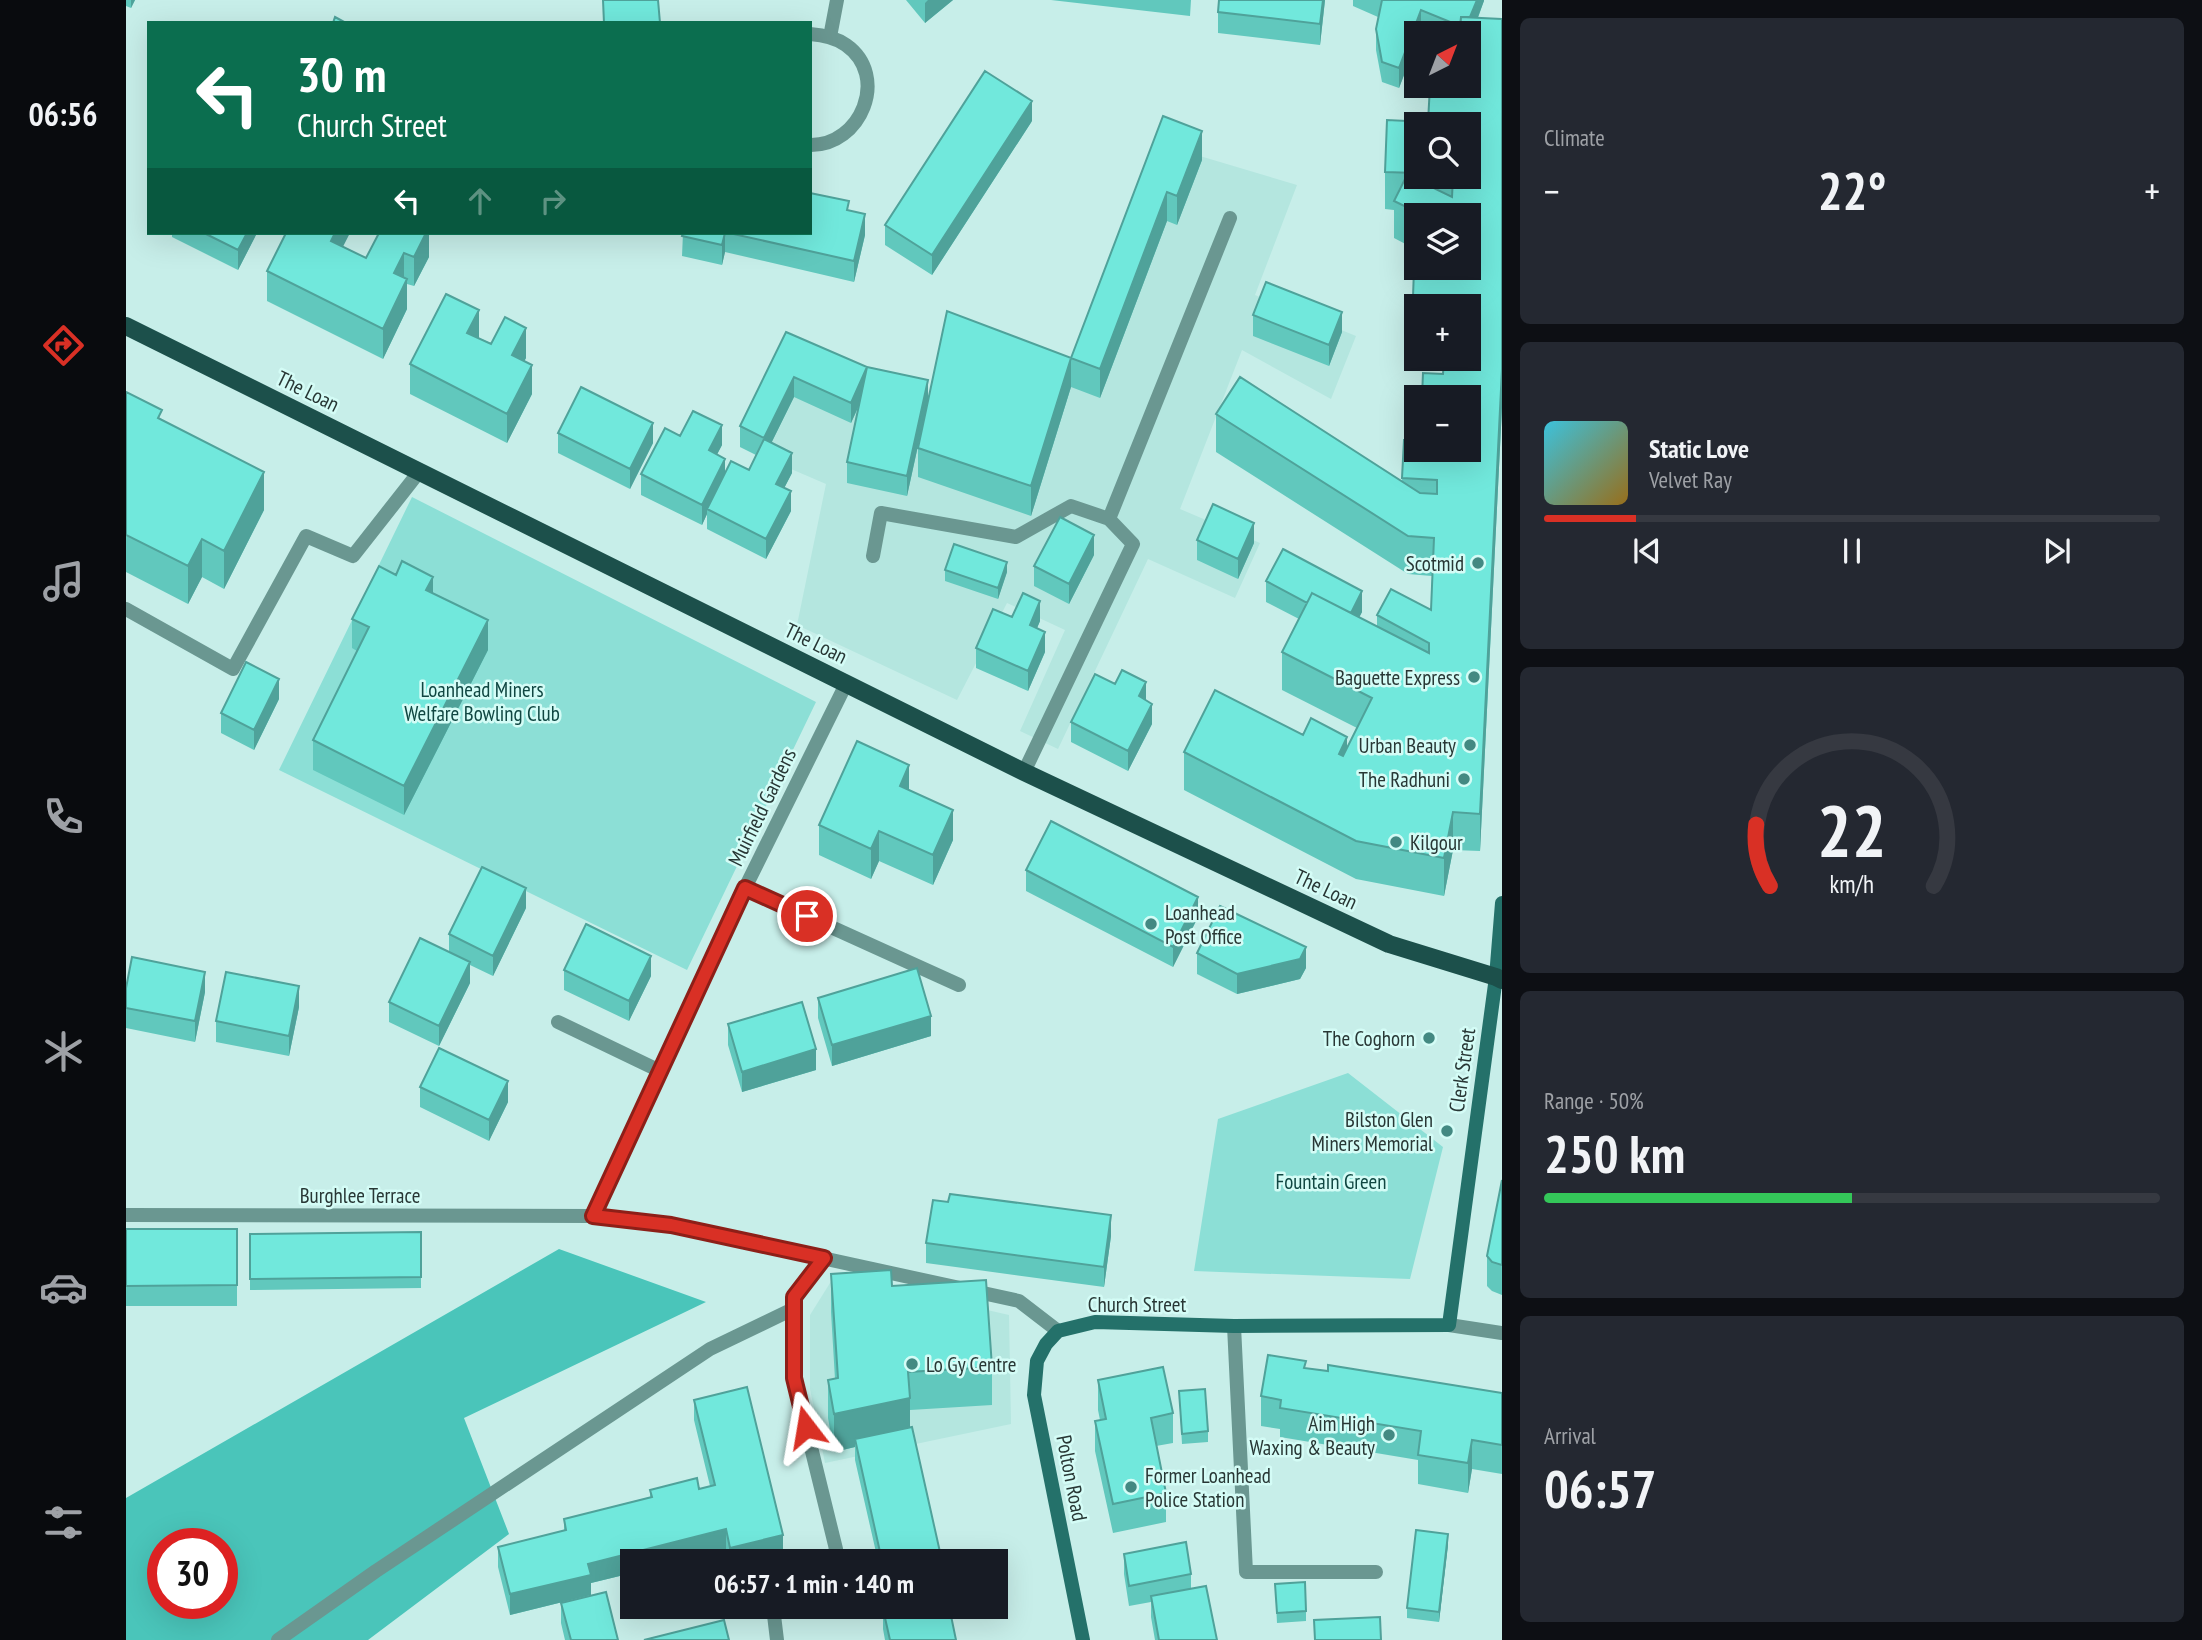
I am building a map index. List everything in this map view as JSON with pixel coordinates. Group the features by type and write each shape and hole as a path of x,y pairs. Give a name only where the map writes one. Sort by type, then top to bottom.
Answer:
{"main road":[{"name":"The Loan","path":"126,326 1024,772 1390,944 1499,979"}],"street":[{"path":"830,37 836,0"},
{"path":"812,33 830,37 848,46 860,61 867,79 868,99 862,116 849,132 833,142 812,145"},
{"path":"1109,519 1230,218"},
{"path":"126,609 233,669 306,536 353,556 419,472"},
{"path":"873,556 881,513 1017,537 1071,506 1109,519 1133,544 1024,772"},
{"name":"Muirfield Gardens","path":"593,1216 745,888 846,684"},
{"path":"745,888 960,985"},
{"name":"Clerk Street","path":"1448,1325 1499,979 1502,903"},
{"path":"558,1022 660,1071"},
{"name":"Burghlee Terrace","path":"126,1215 593,1216"},
{"path":"593,1216 671,1225 1018,1301 1058,1331"},
{"path":"824,1258 794,1297 794,1378 835,1549"},
{"path":"278,1640 376,1571 709,1349 793,1309"},
{"name":"Church Street","path":"1058,1331 1095,1322 1234,1326 1448,1325"},
{"path":"1448,1325 1502,1333"},
{"path":"1234,1326 1246,1573 1376,1572"},
{"name":"Polton Road","path":"1058,1331 1046,1343 1037,1361 1034,1395 1083,1640"},
{"path":"776,1619 777,1640"}],"shaded area":[{"path":"1163,145 1297,185 1255,295 1356,336 1331,399 1242,350 1180,509 1260,543 1235,598 1148,559 1058,749 1020,731 1065,630 1007,603 957,700 797,625 826,484 740,447 768,386 927,400 947,341 1071,387"},
{"path":"559,1249 706,1302 464,1418 509,1534 368,1640 126,1640 126,1498"},
{"path":"835,1275 1009,1315 1011,1424 825,1463 810,1389 810,1315"}],"green space":[{"name":"Loanhead Miners Welfare Bowling Club","path":"412,497 816,702 687,970 279,770"},
{"name":"Fountain Green","path":"1348,1073 1443,1147 1410,1279 1194,1271 1218,1119"}],"building":[{"path":"603,0 658,0 660,21 604,21"},
{"path":"1219,0 1323,0 1320,24 1218,12"},
{"path":"1382,0 1477,0 1470,17 1461,17 1461,21 1448,21 1421,10 1417,21 1404,21 1404,55 1399,68 1382,62 1376,29"},
{"path":"1461,17 1502,19 1502,369 1480,814 1453,812 1444,858 1356,841 1184,752 1215,690 1303,735 1311,718 1347,737 1339,754 1343,756 1372,698 1282,652 1312,593 1429,653 1429,643 1377,615 1391,589 1431,610 1434,538 1408,536 1216,414 1240,377 1420,493 1437,494 1437,480 1402,478 1404,440 1404,462 1481,462 1481,385 1422,385 1423,373 1481,371 1481,294 1413,294 1414,280 1481,280 1481,203 1404,203 1404,206 1394,201 1404,181 1404,189 1436,189 1452,197 1452,189 1481,189 1481,112 1429,112 1429,98 1481,98 1481,21 1461,21"},
{"path":"985,71 1032,101 932,255 885,225"},
{"path":"1163,116 1202,131 1177,196 1167,192 1100,369 1071,358"},
{"path":"1387,120 1404,121 1404,173 1385,172"},
{"path":"812,193 849,201 847,210 865,214 854,261 738,235 812,235"},
{"path":"208,235 246,235 238,250"},
{"path":"285,235 334,235 331,241 366,258 378,235 425,235 414,257 404,253 394,273 407,279 383,329 267,271"},
{"path":"682,235 724,235 722,245"},
{"path":"1266,282 1342,312 1329,345 1253,315"},
{"path":"446,294 479,310 467,333 491,344 505,317 526,328 512,355 532,365 507,414 410,364"},
{"path":"947,311 1071,358 1031,486 918,448"},
{"path":"786,332 867,367 851,403 794,377 764,438 740,426"},
{"path":"867,367 928,380 907,476 847,462"},
{"path":"581,387 653,423 630,469 558,433"},
{"path":"126,392 162,410 158,418 264,472 224,551 202,539 188,566 126,535"},
{"path":"693,411 722,425 709,450 725,459 702,505 641,474 665,428 680,436"},
{"path":"764,439 792,453 776,484 791,491 766,539 707,509 731,461 749,470"},
{"path":"1213,504 1254,523 1238,559 1197,540"},
{"path":"1060,517 1094,535 1069,584 1034,566"},
{"path":"954,544 1007,562 998,588 945,570"},
{"path":"1283,549 1362,591 1351,613 1312,593 1307,603 1266,581"},
{"path":"402,561 433,577 426,590 488,620 404,786 313,740 369,627 352,619 379,566 396,575"},
{"path":"1023,593 1040,601 1030,625 1045,632 1028,671 976,648 993,609 1012,617"},
{"path":"246,662 279,679 254,730 221,713"},
{"path":"1122,670 1146,682 1139,696 1152,704 1128,751 1071,722 1095,674 1115,684"},
{"path":"857,741 909,765 900,786 953,810 933,855 879,831 871,849 819,825"},
{"path":"1051,821 1198,897 1173,947 1026,870"},
{"path":"482,867 526,888 493,956 449,934"},
{"path":"1220,906 1306,947 1300,959 1237,974 1197,953"},
{"path":"586,924 651,956 629,1001 564,970"},
{"path":"420,938 470,962 439,1026 389,1002"},
{"path":"132,957 205,972 195,1021 126,1008 126,988"},
{"path":"917,968 931,1016 832,1045 818,998"},
{"path":"226,972 299,986 289,1036 216,1021"},
{"path":"802,1002 816,1049 742,1072 728,1024"},
{"path":"439,1048 508,1081 489,1120 420,1087"},
{"path":"1502,1180 1502,1265 1492,1262 1487,1256"},
{"path":"950,1194 1111,1215 1104,1267 926,1243 933,1200 948,1202"},
{"path":"126,1229 237,1229 237,1285 126,1286"},
{"path":"421,1232 421,1277 250,1279 250,1234"},
{"name":"Lo Gy Centre","path":"891,1270 892,1286 986,1280 992,1367 908,1372 910,1398 834,1414 828,1380 838,1378 831,1274"},
{"path":"1268,1355 1306,1361 1304,1368 1328,1371 1328,1365 1502,1393 1502,1445 1472,1440 1468,1463 1418,1455 1421,1431 1280,1408 1281,1400 1261,1396"},
{"name":"Former Loanhead Police Station","path":"1163,1367 1173,1413 1151,1418 1166,1493 1113,1504 1095,1421 1106,1419 1098,1380"},
{"path":"747,1387 783,1535 730,1548 726,1529 647,1549 620,1549 620,1556 588,1564 591,1575 510,1594 498,1547 566,1530 564,1519 652,1497 650,1490 697,1478 699,1489 715,1485 694,1400"},
{"path":"1205,1389 1208,1431 1182,1434 1179,1391"},
{"path":"912,1427 939,1549 879,1549 855,1439"},
{"path":"1416,1530 1448,1534 1439,1612 1407,1608"},
{"path":"1186,1542 1191,1574 1129,1586 1124,1554"},
{"path":"1305,1582 1306,1611 1277,1613 1275,1584"},
{"path":"1206,1586 1217,1640 1159,1640 1151,1596"},
{"path":"606,1592 618,1640 571,1640 561,1603"},
{"path":"1380,1617 1381,1640 1315,1640 1314,1620"},
{"path":"885,1619 952,1619 956,1640 890,1640"},
{"path":"724,1620 729,1640 644,1640"}],"place":[{"name":"Scotmid","path":"1478,563"},
{"name":"Baguette Express","path":"1474,677"},
{"name":"Urban Beauty","path":"1470,745"},
{"name":"The Radhuni","path":"1464,779"},
{"name":"Kilgour","path":"1396,842"},
{"name":"Loanhead Post Office","path":"1151,924"},
{"name":"The Coghorn","path":"1429,1038"},
{"name":"Bilston Glen Miners Memorial","path":"1447,1131"},
{"name":"Lo Gy Centre","path":"912,1364"},
{"name":"Aim High Waxing & Beauty","path":"1389,1435"},
{"name":"Former Loanhead Police Station","path":"1131,1487"}],"route":[{"path":"806,1427 794,1378 794,1297 824,1258 671,1225 593,1216 745,888 807,916"}]}
